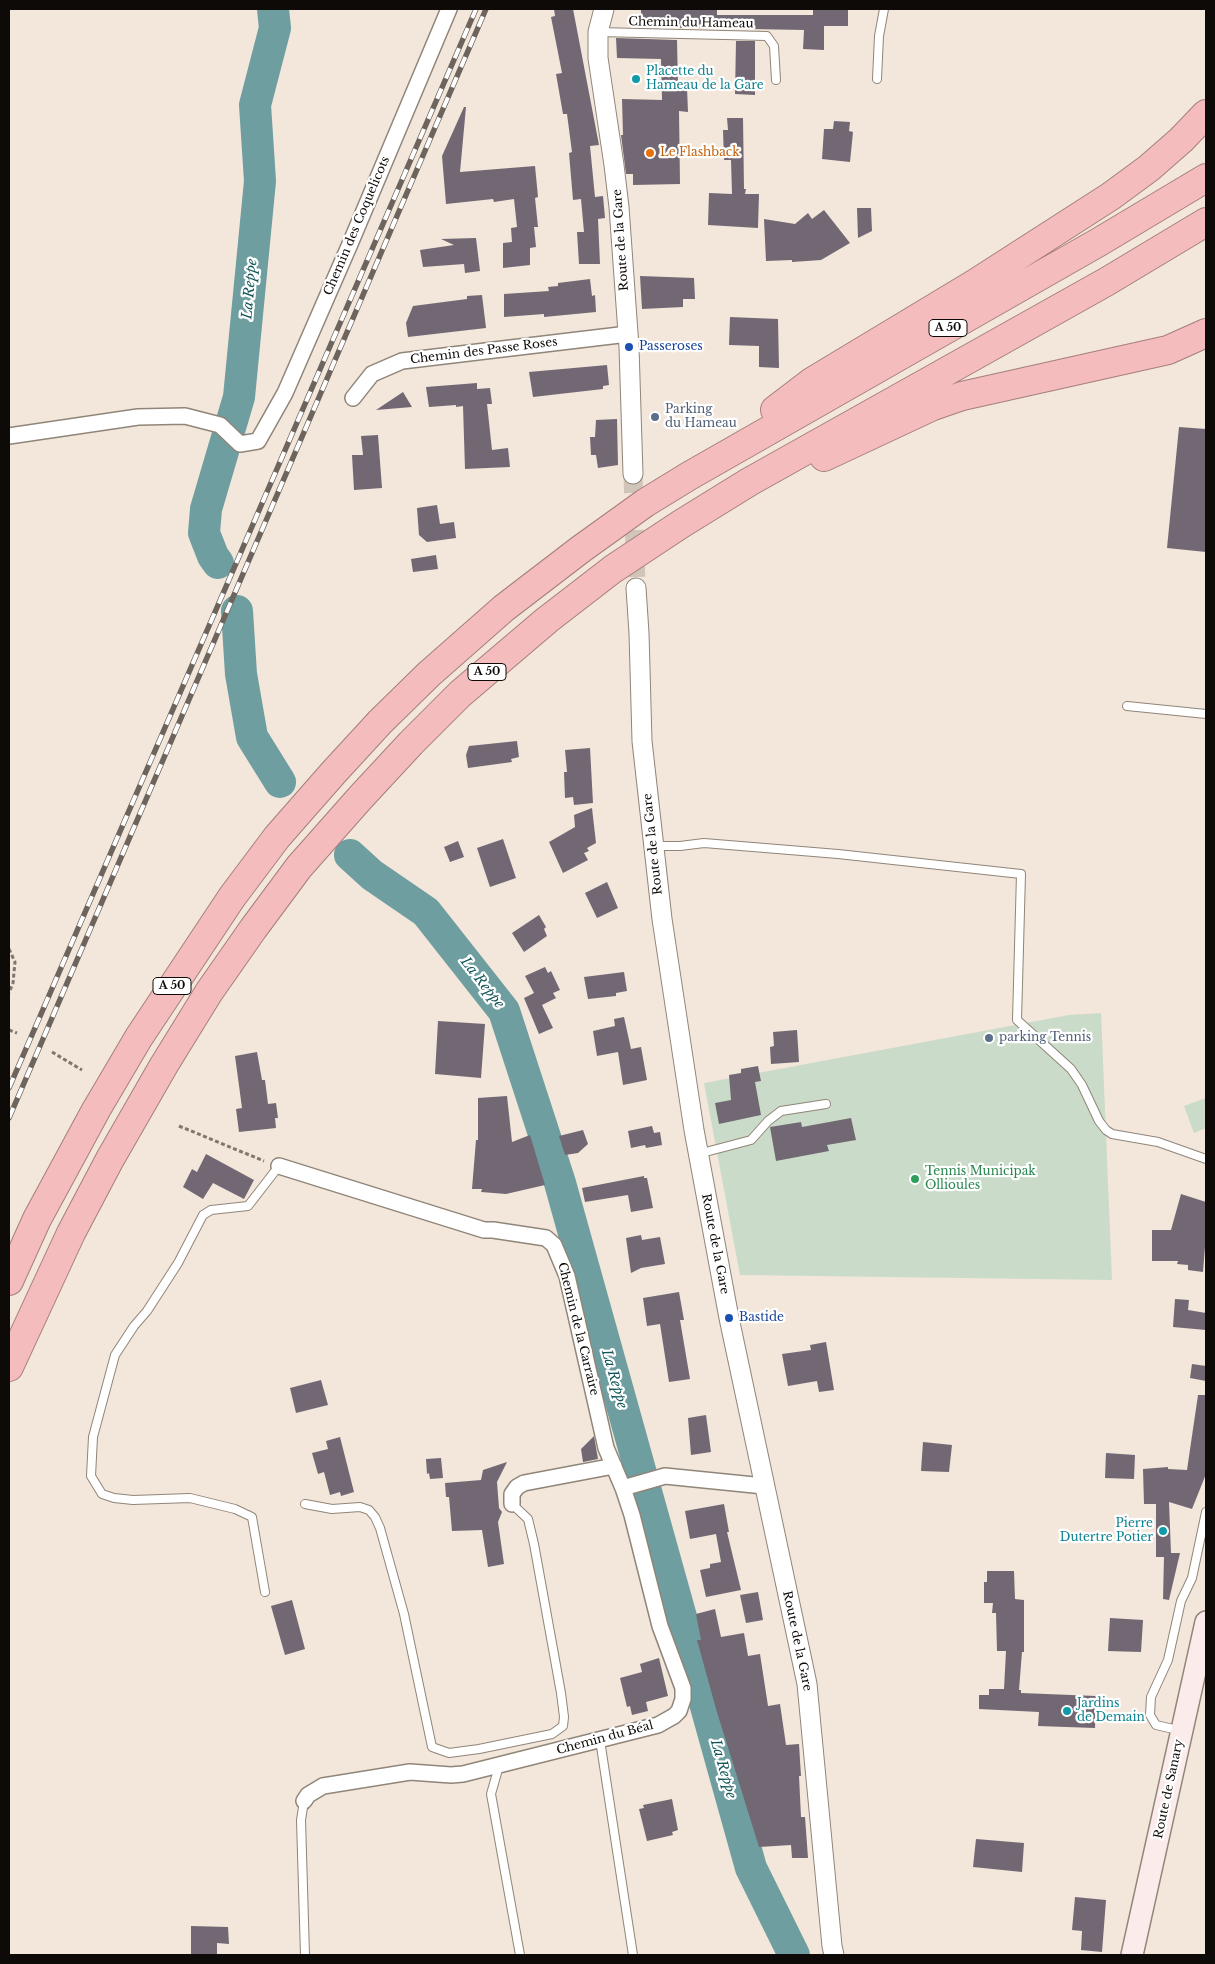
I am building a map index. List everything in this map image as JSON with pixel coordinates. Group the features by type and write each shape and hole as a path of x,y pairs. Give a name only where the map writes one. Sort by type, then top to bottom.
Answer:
{"highway":[{"path":"689,476 813,381 982,278 1111,196 1149,168 1181,140 1206,114"},
{"name":"A 50","path":"9,1281 37,1219 96,1110 139,1037 232,897 277,837 334,772 380,722 429,674 504,608 645,503 1099,242 1206,178"},
{"name":"A 50","path":"9,1367 71,1233 110,1159 164,1065 214,984 300,867 411,743 475,682 547,620 613,569 681,524 749,482 1106,282 1206,222"},
{"path":"749,482 837,453 933,406 962,396 1160,352 1206,333"}],"main road":[{"name":"Route de Sanary","path":"1132,1955 1206,1622"}],"street":[{"name":"Chemin des Coquelicots","path":"9,436 138,418 184,416 220,425 240,444 258,441 285,392 350,244 448,9"},
{"name":"Route de la Gare","path":"602,10 598,32 598,58 629,268 628,334 633,474"},
{"name":"Chemin des Passe Roses","path":"353,398 372,374 402,361 628,334"},
{"name":"Route de la Gare","path":"636,588 642,741 663,929 698,1154 729,1318 807,1684 834,1955"},
{"name":"Chemin de la Carraire","path":"279,1166 484,1230 546,1238 554,1245 566,1276 606,1448 624,1488"},
{"path":"512,1504 512,1494 524,1482 614,1466"},
{"path":"624,1488 665,1476 764,1486"},
{"name":"Chemin du Béal","path":"304,1801 308,1795 323,1786 410,1772 451,1775 500,1766 658,1725 679,1711 683,1700 683,1688 660,1626 624,1488"}],"lane":[{"path":"878,79 879,36 884,9"},
{"name":"Chemin du Hameau","path":"598,32 766,36 774,46 776,80"},
{"path":"1127,706 1206,714"},
{"path":"653,846 680,846 704,842 838,854 1021,874 1017,1020 1071,1069 1082,1085 1106,1130 1112,1134 1158,1142 1206,1159"},
{"path":"698,1154 751,1140 768,1121 782,1111 826,1104"},
{"path":"265,1592 252,1518 235,1509 190,1498 133,1500 114,1498 102,1494 90,1476 92,1436 115,1354 147,1311 178,1263 203,1215 211,1210 248,1206 279,1166"},
{"path":"305,1504 332,1509 360,1507 369,1510 375,1518 404,1614 432,1747 449,1753 478,1750 552,1734 563,1726 564,1716 561,1693 534,1544 528,1519 512,1504"},
{"path":"1182,1731 1156,1726 1150,1714 1151,1697 1168,1660 1181,1601 1192,1578 1206,1512"},
{"path":"600,1740 633,1955"},
{"path":"500,1766 491,1794 520,1955"},
{"path":"304,1801 301,1820 305,1955"}],"path":[{"path":"9,949 15,962 13,983 9,993"},
{"path":"9,1030 17,1033"},
{"path":"52,1052 82,1070"},
{"path":"179,1126 279,1166"}],"green space":[{"name":"Tennis Municipak Ollioules","path":"1101,1013 1112,1280 740,1275 704,1083 1069,1015"},
{"path":"1206,1098 1206,1128 1194,1133 1184,1106"}],"building":[{"path":"554,9 573,9 599,145 590,146 595,197 603,196 605,218 598,219 600,264 579,264 577,232 584,232 581,199 573,200 569,153 572,152 567,114 563,114 556,74 562,73 551,17 555,16"},
{"path":"641,9 717,9 717,15 813,15 813,10 848,10 848,26 824,26 824,50 803,49 804,30 641,27"},
{"path":"616,38 677,40 678,87 687,88 688,112 679,111 680,184 633,185 633,174 626,174 621,135 623,135 622,99 662,100 661,59 617,58"},
{"path":"736,41 755,41 755,95 735,94"},
{"path":"464,107 466,107 460,172 535,166 538,197 535,198 538,227 534,227 536,247 530,248 530,265 503,268 503,243 512,242 511,228 517,227 514,199 494,202 493,199 446,204 442,156"},
{"path":"727,118 743,118 744,189 746,189 745,194 759,194 758,228 708,225 709,193 732,194 731,160 724,160 723,130 728,130"},
{"path":"834,121 850,122 849,131 853,132 850,162 822,159 824,129 833,129"},
{"path":"857,208 871,208 872,231 858,238"},
{"path":"824,210 850,243 821,260 766,261 764,219 795,224 808,213 812,219"},
{"path":"476,238 480,271 465,273 464,264 423,267 420,250 454,245 441,239"},
{"path":"640,276 694,278 695,299 683,299 683,307 642,309"},
{"path":"590,279 592,296 595,295 596,312 544,317 544,314 504,317 504,294 549,291 548,287 558,286 558,283"},
{"path":"482,295 486,328 408,337 406,323 413,306 467,299 467,296"},
{"path":"730,317 778,319 779,368 759,367 759,346 729,345"},
{"path":"607,365 609,385 603,386 603,389 533,397 529,372"},
{"path":"477,383 477,389 490,388 492,404 487,404 492,450 508,448 510,467 465,469 463,406 429,407 426,387"},
{"path":"403,392 412,407 376,410"},
{"path":"617,419 618,465 598,468 596,455 591,455 590,437 595,437 596,420"},
{"path":"1179,427 1206,429 1206,552 1167,548"},
{"path":"378,435 382,488 354,490 352,455 363,455 361,436"},
{"path":"437,505 440,524 454,522 456,538 427,542 419,535 417,508"},
{"path":"436,555 438,569 413,572 411,559"},
{"path":"517,741 519,757 511,759 512,762 468,768 466,755 469,746"},
{"path":"590,748 593,803 574,805 573,797 565,798 564,772 567,772 565,750"},
{"path":"592,808 596,843 587,848 589,851 584,853 588,860 563,873 549,842 575,827 574,815"},
{"path":"503,839 516,878 490,887 477,848"},
{"path":"458,841 464,857 450,862 444,847"},
{"path":"607,882 618,908 597,918 585,893"},
{"path":"539,915 546,927 544,929 547,936 524,952 512,933"},
{"path":"545,967 548,973 551,971 560,990 553,993 556,998 542,1005 553,1028 539,1034 524,998 534,993 525,976"},
{"path":"624,972 627,991 616,993 616,996 588,999 584,977"},
{"path":"624,1017 631,1049 641,1047 647,1080 623,1085 618,1052 597,1056 593,1031 615,1026 614,1019"},
{"path":"438,1021 485,1024 481,1078 435,1074"},
{"path":"797,1030 799,1062 771,1064 770,1047 774,1046 773,1032"},
{"path":"257,1052 262,1080 265,1080 268,1104 276,1103 278,1118 275,1118 276,1128 239,1132 236,1109 242,1108 235,1056"},
{"path":"758,1066 761,1081 755,1082 761,1115 719,1124 715,1103 731,1100 729,1075 741,1073 741,1069"},
{"path":"507,1096 512,1142 530,1135 545,1185 506,1194 481,1192 482,1189 472,1189 476,1140 478,1140 478,1098"},
{"path":"851,1118 856,1140 827,1145 829,1151 776,1161 770,1127 801,1122 802,1127"},
{"path":"652,1126 654,1133 660,1132 662,1145 646,1148 645,1145 631,1148 628,1131"},
{"path":"583,1130 588,1144 578,1153 565,1155 559,1136"},
{"path":"206,1154 254,1180 244,1199 213,1183 203,1199 183,1187 192,1169 197,1172"},
{"path":"644,1176 644,1178 647,1178 653,1208 631,1212 628,1195 585,1202 582,1188"},
{"path":"1181,1194 1206,1202 1203,1272 1188,1270 1188,1265 1177,1264 1178,1261 1152,1261 1152,1230 1171,1230"},
{"path":"641,1235 642,1240 660,1237 665,1264 641,1268 631,1273 626,1238"},
{"path":"679,1292 684,1320 680,1320 690,1379 669,1382 660,1324 647,1326 643,1298"},
{"path":"1175,1299 1189,1300 1188,1310 1206,1313 1206,1330 1173,1327"},
{"path":"826,1342 834,1390 819,1392 817,1381 788,1386 782,1354 811,1350 810,1345"},
{"path":"1192,1364 1206,1366 1206,1381 1190,1378"},
{"path":"321,1380 328,1405 296,1413 290,1388"},
{"name":"Pierre Dutertre Potier","path":"1198,1395 1206,1395 1206,1474 1192,1509 1169,1502 1171,1553 1180,1553 1169,1600 1163,1599 1164,1557 1156,1557 1156,1504 1144,1504 1143,1469 1168,1467 1168,1469 1187,1470"},
{"path":"706,1415 711,1452 691,1455 688,1418"},
{"path":"594,1436 598,1459 583,1462 581,1449"},
{"path":"340,1437 354,1492 341,1496 340,1492 330,1495 324,1472 318,1474 312,1453 328,1449 326,1441"},
{"path":"923,1442 952,1445 949,1472 921,1471"},
{"path":"1106,1453 1135,1455 1134,1479 1105,1478"},
{"path":"441,1458 443,1478 430,1479 429,1473 427,1474 426,1459"},
{"path":"507,1462 497,1482 499,1508 502,1512 498,1522 504,1564 488,1567 482,1530 452,1531 449,1497 446,1497 445,1483 481,1480 483,1470"},
{"path":"724,1504 729,1532 727,1532 741,1590 706,1597 700,1570 710,1568 710,1564 721,1562 716,1534 690,1539 685,1511"},
{"path":"987,1571 1014,1571 1015,1599 1024,1600 1024,1652 1022,1652 1019,1690 1021,1690 1021,1693 1096,1696 1095,1728 1038,1726 1039,1712 979,1709 979,1695 989,1695 989,1689 1004,1689 1006,1651 997,1651 996,1613 992,1613 993,1603 984,1603 984,1582 987,1582"},
{"path":"758,1592 763,1620 746,1623 740,1595"},
{"path":"292,1600 305,1649 285,1655 271,1606"},
{"path":"715,1609 721,1637 744,1633 748,1656 760,1654 768,1706 780,1704 786,1745 799,1744 801,1817 805,1817 808,1858 792,1858 791,1845 759,1847 716,1709 697,1640 701,1640 696,1614"},
{"path":"1110,1618 1143,1620 1141,1652 1108,1651"},
{"path":"659,1658 668,1696 646,1702 648,1711 632,1715 630,1706 627,1707 620,1678 642,1672 640,1664"},
{"path":"672,1799 678,1830 672,1832 673,1835 647,1841 639,1809 644,1808 643,1805"},
{"path":"976,1839 1024,1843 1022,1872 973,1867"},
{"path":"1075,1897 1106,1900 1102,1952 1081,1950 1082,1931 1072,1930"},
{"path":"191,1926 228,1927 229,1944 217,1943 217,1955 191,1955"}],"waterway":[{"name":"La Reppe","path":"218,563 213,556 204,533 206,509 239,397 260,181 255,105 275,28 273,9"},
{"name":"La Reppe","path":"237,611 241,674 252,737 280,782"},
{"name":"La Reppe","path":"350,855 372,875 426,912 504,1011 560,1183 751,1868 794,1955"}],"tunnel":[{"path":"633,474 636,588"}],"railway":[{"path":"9,1088 476,9"},
{"path":"9,1118 486,9"}],"place":[{"name":"Placette du Hameau de la Gare","path":"636,79"},
{"name":"Le Flashback","path":"650,153"},
{"name":"Passeroses","path":"629,347"},
{"name":"Parking du Hameau","path":"655,417"},
{"name":"parking Tennis","path":"989,1038"},
{"name":"Tennis Municipak Ollioules","path":"915,1179"},
{"name":"Bastide","path":"729,1318"},
{"name":"Pierre Dutertre Potier","path":"1163,1531"},
{"name":"Jardins de Demain","path":"1067,1711"}]}
